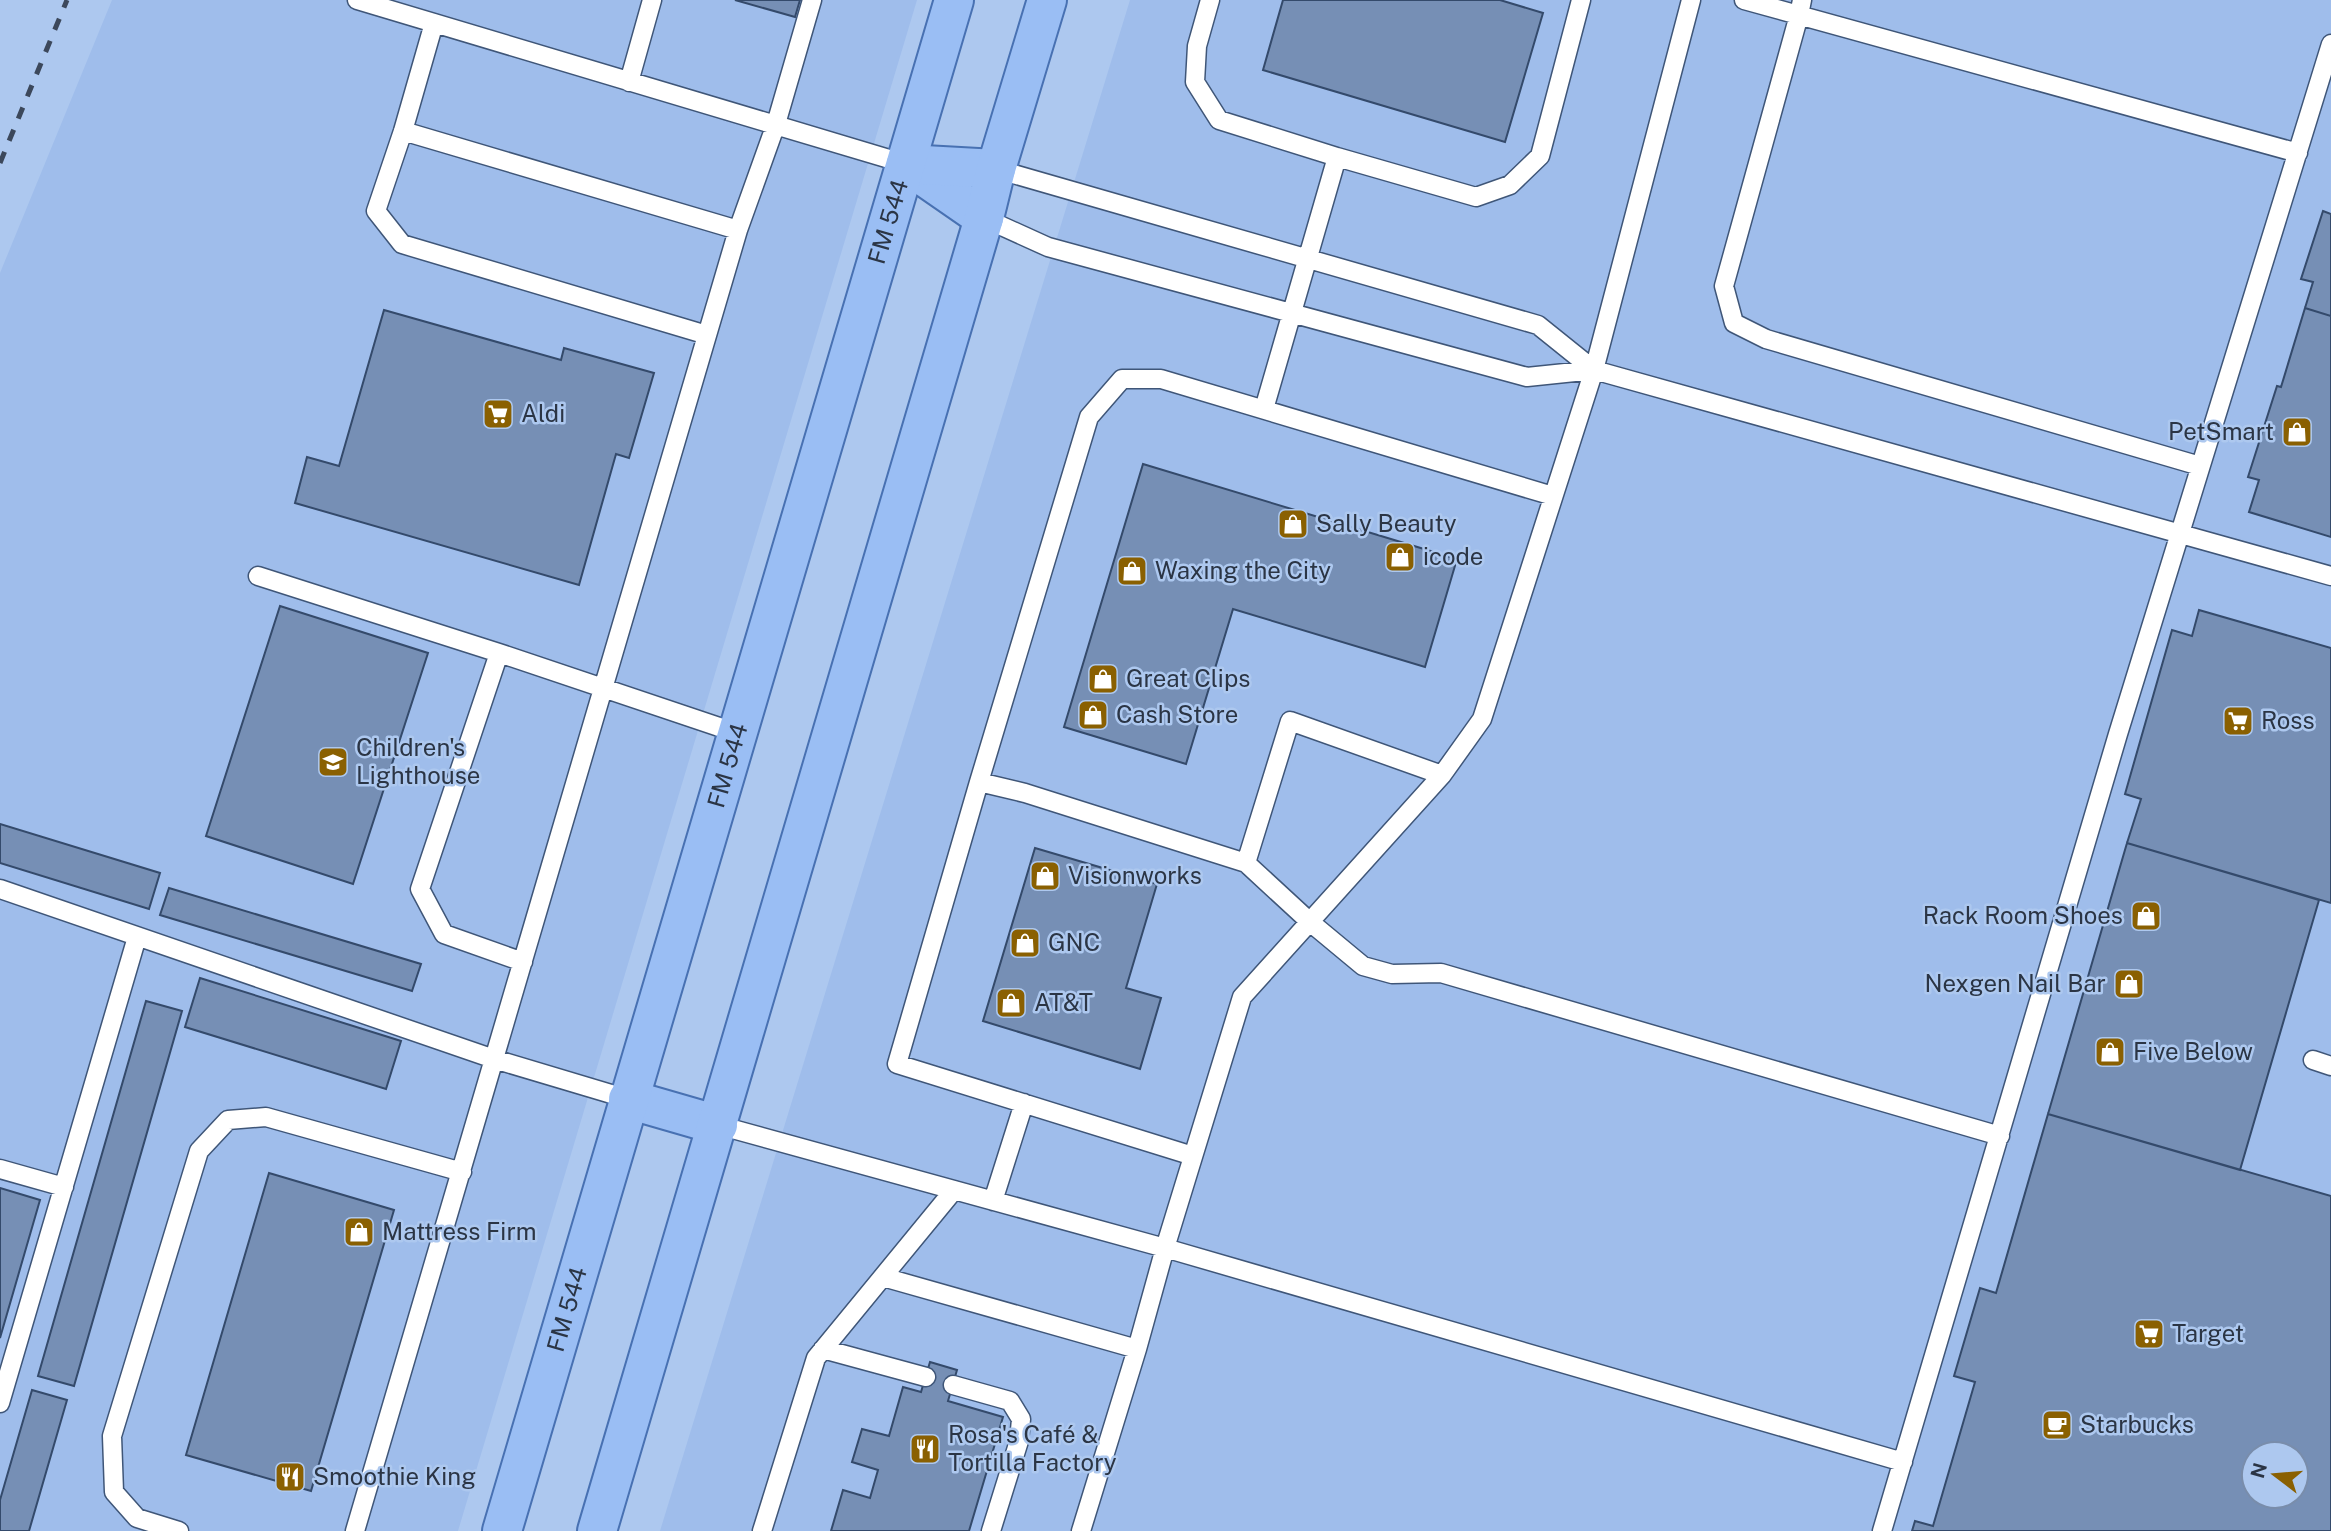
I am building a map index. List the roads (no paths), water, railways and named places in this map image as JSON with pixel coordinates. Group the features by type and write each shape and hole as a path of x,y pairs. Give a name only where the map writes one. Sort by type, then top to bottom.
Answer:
{"main road":[{"name":"FM 544","path":"502,1531 954,0"},
{"path":"597,1531 1047,0"},
{"path":"906,164 996,169"},
{"path":"906,164 984,218"},
{"path":"628,1100 718,1125"}],"lane":[{"path":"357,0 390,5 434,23 906,164"},
{"path":"629,82 652,0"},
{"path":"355,1531 738,230 776,124 812,0"},
{"path":"1210,0 1197,46 1195,82 1219,120 1337,158 1476,197 1510,185 1540,156 1581,0"},
{"path":"1080,1531 1242,997 1442,775 1482,719 1594,370 1691,0"},
{"path":"1744,0 1801,8 2298,153"},
{"path":"1801,8 1724,286 1734,323 1766,340 2200,466"},
{"path":"434,23 376,211 402,244 707,335"},
{"path":"1882,1531 2179,533 2331,44"},
{"path":"402,131 738,230"},
{"path":"1264,410 1337,158"},
{"path":"996,169 1538,325 1594,370"},
{"path":"984,218 1048,247 1527,377 1594,370 2331,576"},
{"path":"1193,1156 897,1064 1090,417 1122,379 1161,379 1553,496"},
{"path":"258,576 737,733"},
{"path":"499,653 420,889 444,934 523,962"},
{"path":"1246,863 1290,721 1442,775"},
{"path":"979,782 1025,793 1246,863 1363,967 1392,974 1441,973 2000,1136"},
{"path":"0,889 494,1059 628,1100"},
{"path":"0,1403 137,937"},
{"path":"2313,1060 2331,1066"},
{"path":"993,1201 1024,1104"},
{"path":"178,1531 135,1525 114,1492 113,1436 200,1151 228,1120 266,1117 462,1172"},
{"path":"718,1125 1164,1248 1903,1462"},
{"path":"0,1169 64,1187"},
{"path":"762,1531 816,1358 954,1190"},
{"path":"883,1278 1137,1349"},
{"path":"823,1349 926,1377"},
{"path":"953,1385 1010,1401 1021,1419 1019,1441 991,1531"}],"railway":[{"path":"0,163 67,0"}],"place":[{"name":"Aldi","path":"498,414"},
{"name":"PetSmart","path":"2297,432"},
{"name":"Sally Beauty","path":"1293,524"},
{"name":"icode","path":"1400,557"},
{"name":"Waxing the City","path":"1132,571"},
{"name":"Great Clips","path":"1103,679"},
{"name":"Cash Store","path":"1093,715"},
{"name":"Ross","path":"2238,721"},
{"name":"Children's Lighthouse","path":"333,762"},
{"name":"Visionworks","path":"1045,876"},
{"name":"Rack Room Shoes","path":"2146,916"},
{"name":"GNC","path":"1025,943"},
{"name":"Nexgen Nail Bar","path":"2129,984"},
{"name":"AT&T","path":"1011,1003"},
{"name":"Five Below","path":"2110,1052"},
{"name":"Mattress Firm","path":"359,1232"},
{"name":"Target","path":"2149,1334"},
{"name":"Starbucks","path":"2057,1425"},
{"name":"Rosa's Café & Tortilla Factory","path":"925,1449"},
{"name":"Smoothie King","path":"290,1477"}]}
